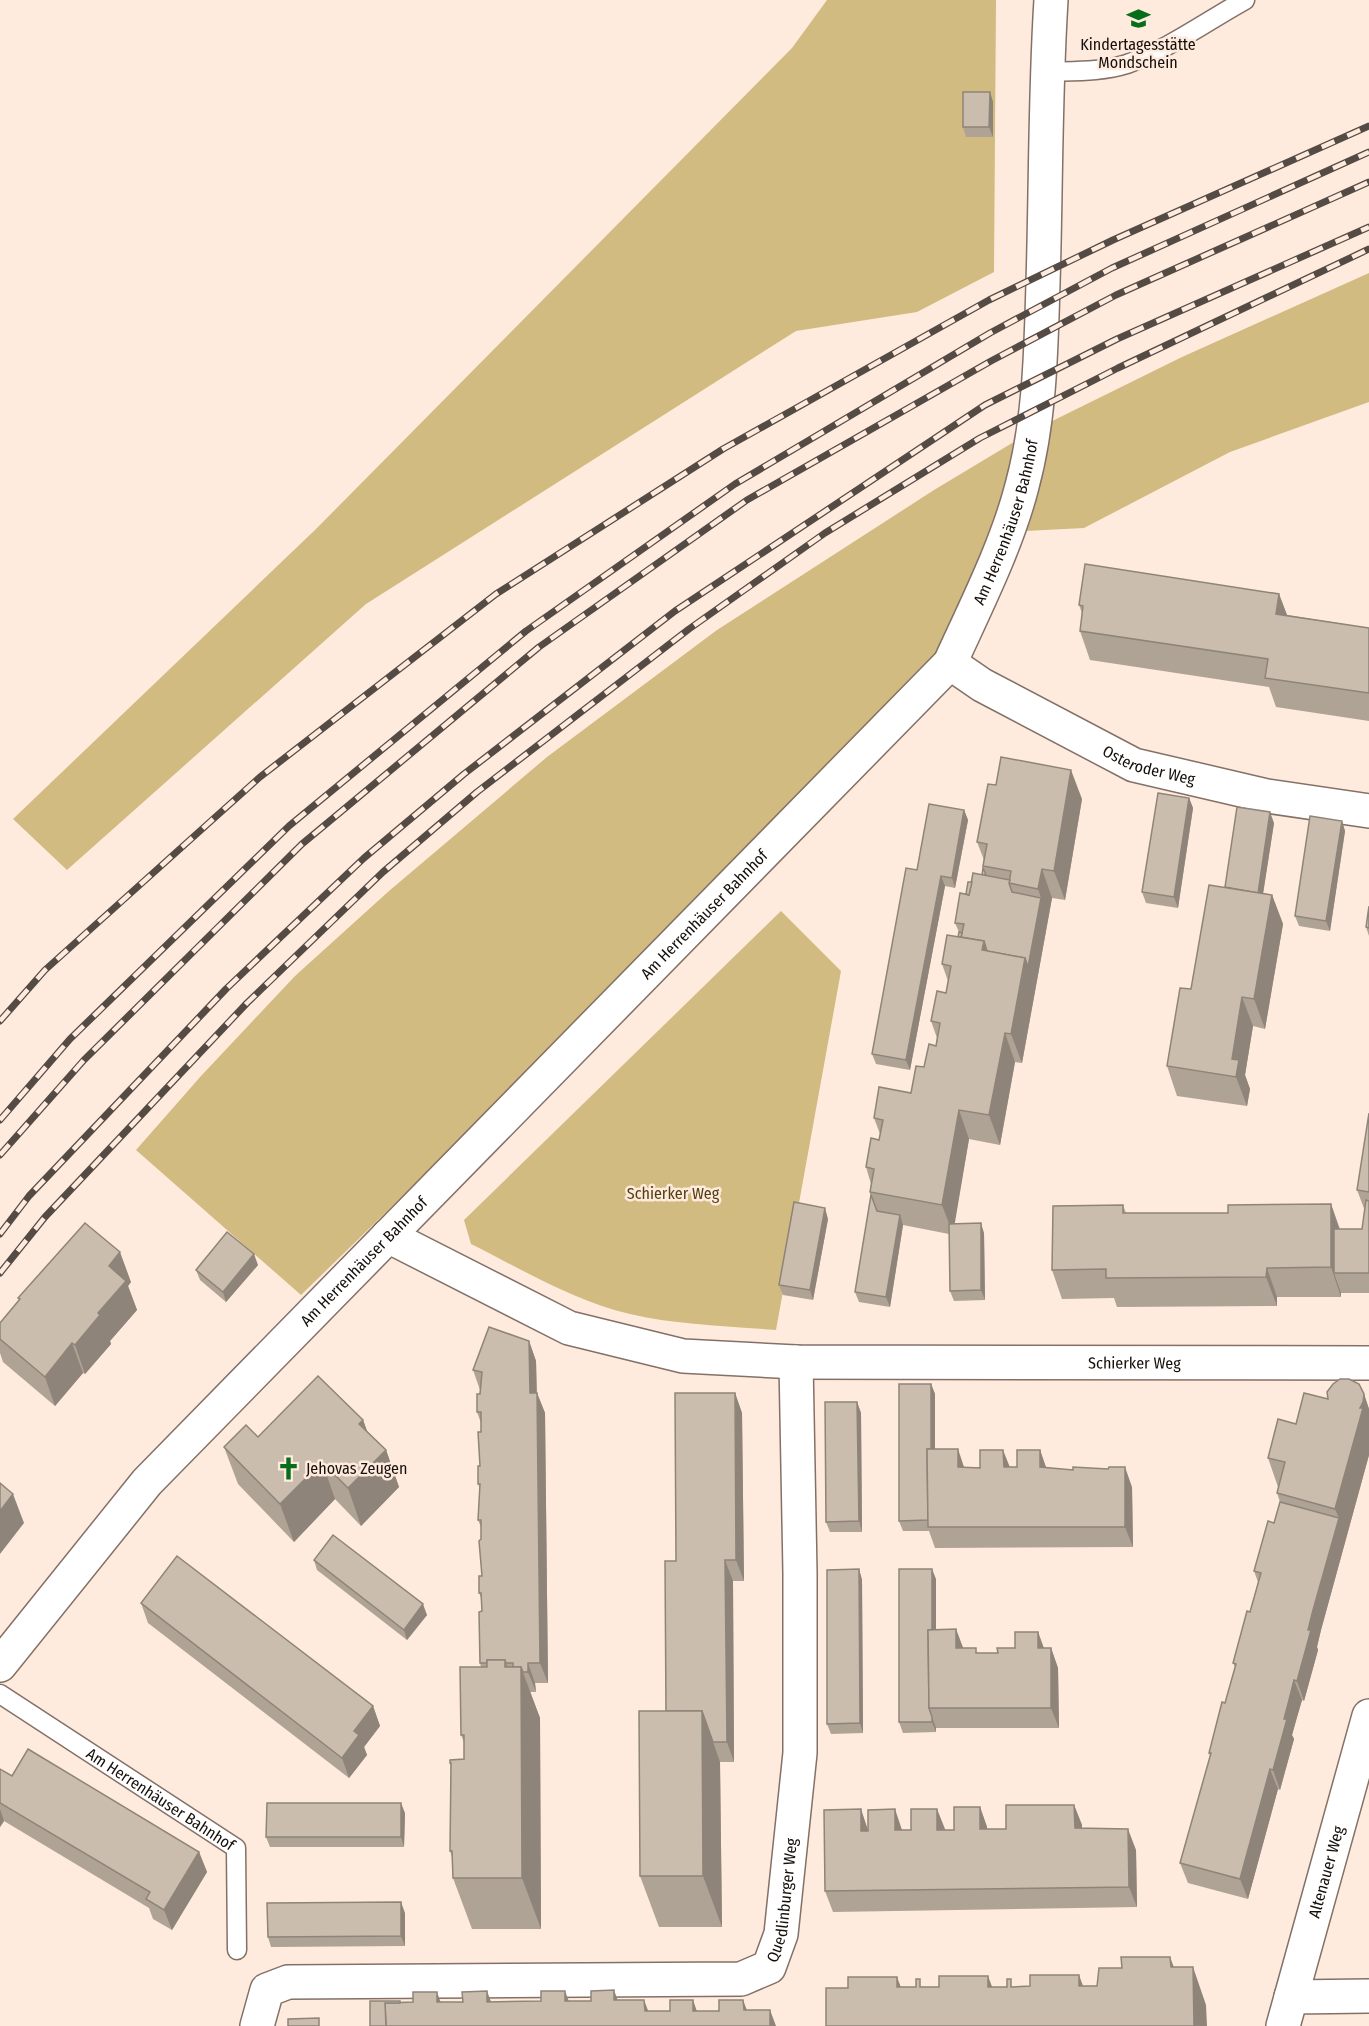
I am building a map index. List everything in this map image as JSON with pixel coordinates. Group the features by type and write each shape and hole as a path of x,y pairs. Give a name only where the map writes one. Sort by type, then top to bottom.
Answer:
{"street":[{"name":"Am Herrenhäuser Bahnhof","path":"0,1665 147,1482 950,663 1006,531 1022,487 1034,430 1041,354 1051,0"},
{"name":"Osteroder Weg","path":"950,663 982,685 1134,765 1267,796 1369,811"},
{"name":"Schierker Weg","path":"388,1236 569,1328 683,1356 796,1362 1369,1363"},
{"name":"Quedlinburger Weg","path":"257,2026 267,1990 288,1982 741,1979 769,1967 782,1934 800,1753 800,1573 796,1362"},
{"name":"Altenauer Weg","path":"1287,2012 1369,1716"},
{"path":"1287,2012 1369,1996"}],"lane":[{"path":"1048,72 1125,65 1146,56 1245,0"},
{"name":"Am Herrenhäuser Bahnhof","path":"0,1694 236,1848 237,1950"}],"green space":[{"path":"827,0 996,0 994,272 917,312 796,331 366,604 67,870 13,819 316,529 792,48"},
{"path":"1369,273 1369,402 1230,452 1084,528 1007,532 950,663 301,1295 136,1150 201,1076 295,976 389,891 547,757 717,630 934,490 1034,430 1182,357"},
{"name":"Schierker Weg","path":"781,911 841,971 776,1330 666,1321 610,1309 549,1284 471,1244 464,1220"}],"building":[{"path":"963,92 990,92 989,127 963,127"},
{"path":"1085,564 1279,594 1276,614 1369,628 1369,693 1265,678 1268,659 1080,631 1083,606 1079,605"},
{"path":"1001,757 1071,770 1054,871 1042,869 1038,889 1009,883 1011,871 983,866 987,844 977,842 988,784 996,785"},
{"path":"1158,793 1189,798 1174,897 1142,892"},
{"path":"929,804 964,810 952,878 941,876 906,1060 872,1054 906,868 917,870"},
{"path":"1237,807 1270,812 1258,893 1225,887"},
{"path":"1310,816 1342,821 1326,921 1295,916"},
{"path":"973,873 1010,880 1012,892 1041,898 1028,967 1025,958 987,951 984,941 961,937 964,924 955,923 960,893 969,895"},
{"path":"968,882 972,882 969,895 966,894"},
{"path":"1209,885 1272,895 1254,999 1242,997 1232,1059 1239,1060 1236,1077 1167,1066 1180,988 1191,989"},
{"path":"1369,906 1369,928 1366,927"},
{"path":"947,935 984,941 982,950 1025,958 1011,1034 1005,1033 989,1115 959,1110 942,1205 870,1192 874,1169 866,1167 871,1138 879,1140 883,1120 874,1118 879,1087 911,1093 916,1066 924,1067 929,1044 936,1046 940,1023 931,1021 937,991 946,993 951,966 942,964"},
{"path":"1369,1113 1369,1192 1357,1190"},
{"path":"871,1195 877,1211 900,1215 886,1297 855,1292"},
{"path":"1366,1200 1369,1201 1369,1273 1334,1273 1334,1229 1362,1229"},
{"path":"794,1202 825,1208 810,1290 779,1285"},
{"path":"1331,1204 1331,1267 1267,1268 1266,1277 1106,1278 1106,1269 1052,1270 1053,1206 1123,1205 1123,1213 1228,1213 1228,1205"},
{"path":"85,1223 120,1252 109,1266 126,1281 98,1313 100,1315 75,1345 72,1343 45,1377 0,1339 0,1323 20,1299 18,1298"},
{"path":"981,1223 981,1290 950,1291 949,1224"},
{"path":"227,1232 254,1254 223,1292 196,1270"},
{"path":"489,1327 529,1341 530,1393 537,1393 540,1663 528,1663 528,1672 523,1672 521,1667 513,1667 513,1663 506,1663 505,1660 487,1660 487,1663 480,1663 479,1612 482,1611 479,1576 482,1576 479,1541 481,1539 481,1520 478,1520 480,1484 478,1484 478,1466 480,1466 478,1432 481,1432 481,1412 477,1412 477,1394 480,1394 482,1372 473,1370"},
{"path":"318,1376 363,1420 359,1424 386,1450 348,1488 322,1462 280,1504 224,1447 246,1425 258,1437"},
{"path":"1340,1379 1349,1379 1359,1384 1364,1394 1360,1408 1363,1408 1335,1509 1277,1493 1285,1462 1268,1458 1278,1419 1296,1424 1304,1393 1328,1399 1327,1392"},
{"path":"899,1384 931,1384 931,1449 927,1449 928,1520 899,1521"},
{"path":"675,1393 735,1393 736,1560 725,1560 727,1742 713,1742 702,1711 666,1711 665,1561 676,1561"},
{"path":"825,1402 857,1402 859,1521 826,1522"},
{"path":"927,1449 958,1449 958,1467 980,1468 980,1450 1003,1450 1004,1467 1017,1467 1017,1450 1040,1450 1040,1467 1073,1470 1073,1467 1108,1469 1109,1467 1125,1467 1125,1527 928,1527"},
{"path":"0,1483 13,1494 0,1511"},
{"path":"1280,1502 1339,1518 1308,1630 1311,1630 1284,1719 1287,1719 1273,1770 1270,1769 1240,1879 1180,1863 1211,1753 1209,1753 1222,1702 1225,1703 1236,1664 1233,1663 1247,1611 1250,1612 1261,1573 1254,1571 1268,1521 1274,1523"},
{"path":"333,1535 423,1604 404,1630 314,1560"},
{"path":"177,1556 373,1706 354,1731 359,1735 342,1758 141,1603"},
{"path":"859,1569 860,1723 827,1724 827,1570"},
{"path":"899,1569 932,1569 932,1630 928,1630 929,1708 932,1722 899,1722"},
{"path":"956,1629 956,1648 976,1648 976,1653 998,1653 997,1648 1015,1648 1015,1632 1038,1632 1038,1648 1051,1648 1051,1708 929,1708 928,1630"},
{"path":"487,1660 505,1660 505,1667 521,1667 522,1878 453,1878 452,1851 450,1851 450,1760 464,1759 464,1735 461,1735 460,1667 487,1667"},
{"path":"639,1711 702,1711 703,1876 640,1876"},
{"path":"28,1749 199,1852 164,1910 146,1899 150,1892 0,1803 0,1769 12,1776"},
{"path":"267,1803 401,1803 401,1837 266,1837"},
{"path":"1006,1805 1074,1805 1075,1828 1128,1829 1129,1887 825,1891 824,1810 861,1809 861,1831 868,1831 868,1810 895,1809 895,1830 911,1830 911,1809 937,1809 937,1830 954,1830 954,1807 980,1807 980,1829 1006,1829"},
{"path":"401,1902 401,1936 268,1937 267,1903"},
{"path":"1121,1957 1170,1957 1171,1967 1193,1967 1194,2026 826,2026 826,1988 848,1988 848,1977 897,1977 897,1987 916,1987 916,1979 920,1979 920,1987 939,1987 939,1976 988,1976 988,1987 1007,1987 1007,1979 1011,1979 1011,1987 1030,1986 1030,1975 1079,1975 1079,1986 1097,1986 1099,1968 1122,1968"},
{"path":"614,1990 614,2000 644,2000 645,2011 670,2011 670,2000 693,2000 693,2011 719,2011 719,2000 743,2000 744,2010 770,2010 770,2026 386,2026 385,2003 413,2002 413,1992 437,1992 437,2002 463,2002 462,1992 487,1991 487,2002 541,2001 541,1991 565,1991 565,2001 591,2001 591,1991"},
{"path":"370,2001 400,2001 400,2003 385,2003 386,2026 370,2026"},
{"path":"319,2018 319,2026 288,2026 288,2019"}],"railway":[{"path":"0,1021 45,970 260,777 496,594 723,449 989,300 1113,240 1369,126"},
{"path":"0,1120 70,1039 289,826 526,631 735,484 990,333 1112,268 1369,152"},
{"path":"0,1155 84,1060 302,844 539,647 747,500 991,361 1116,295 1369,182"},
{"path":"0,1234 29,1196 226,989 364,858 464,774 675,611 985,405 1117,339 1369,227"},
{"path":"0,1273 45,1217 247,1003 383,872 477,792 689,629 825,533 980,438 1118,368 1369,249"}],"place":[{"name":"Kindertagesstätte Mondschein","path":"1138,19"},
{"name":"Jehovas Zeugen","path":"288,1468"}]}
